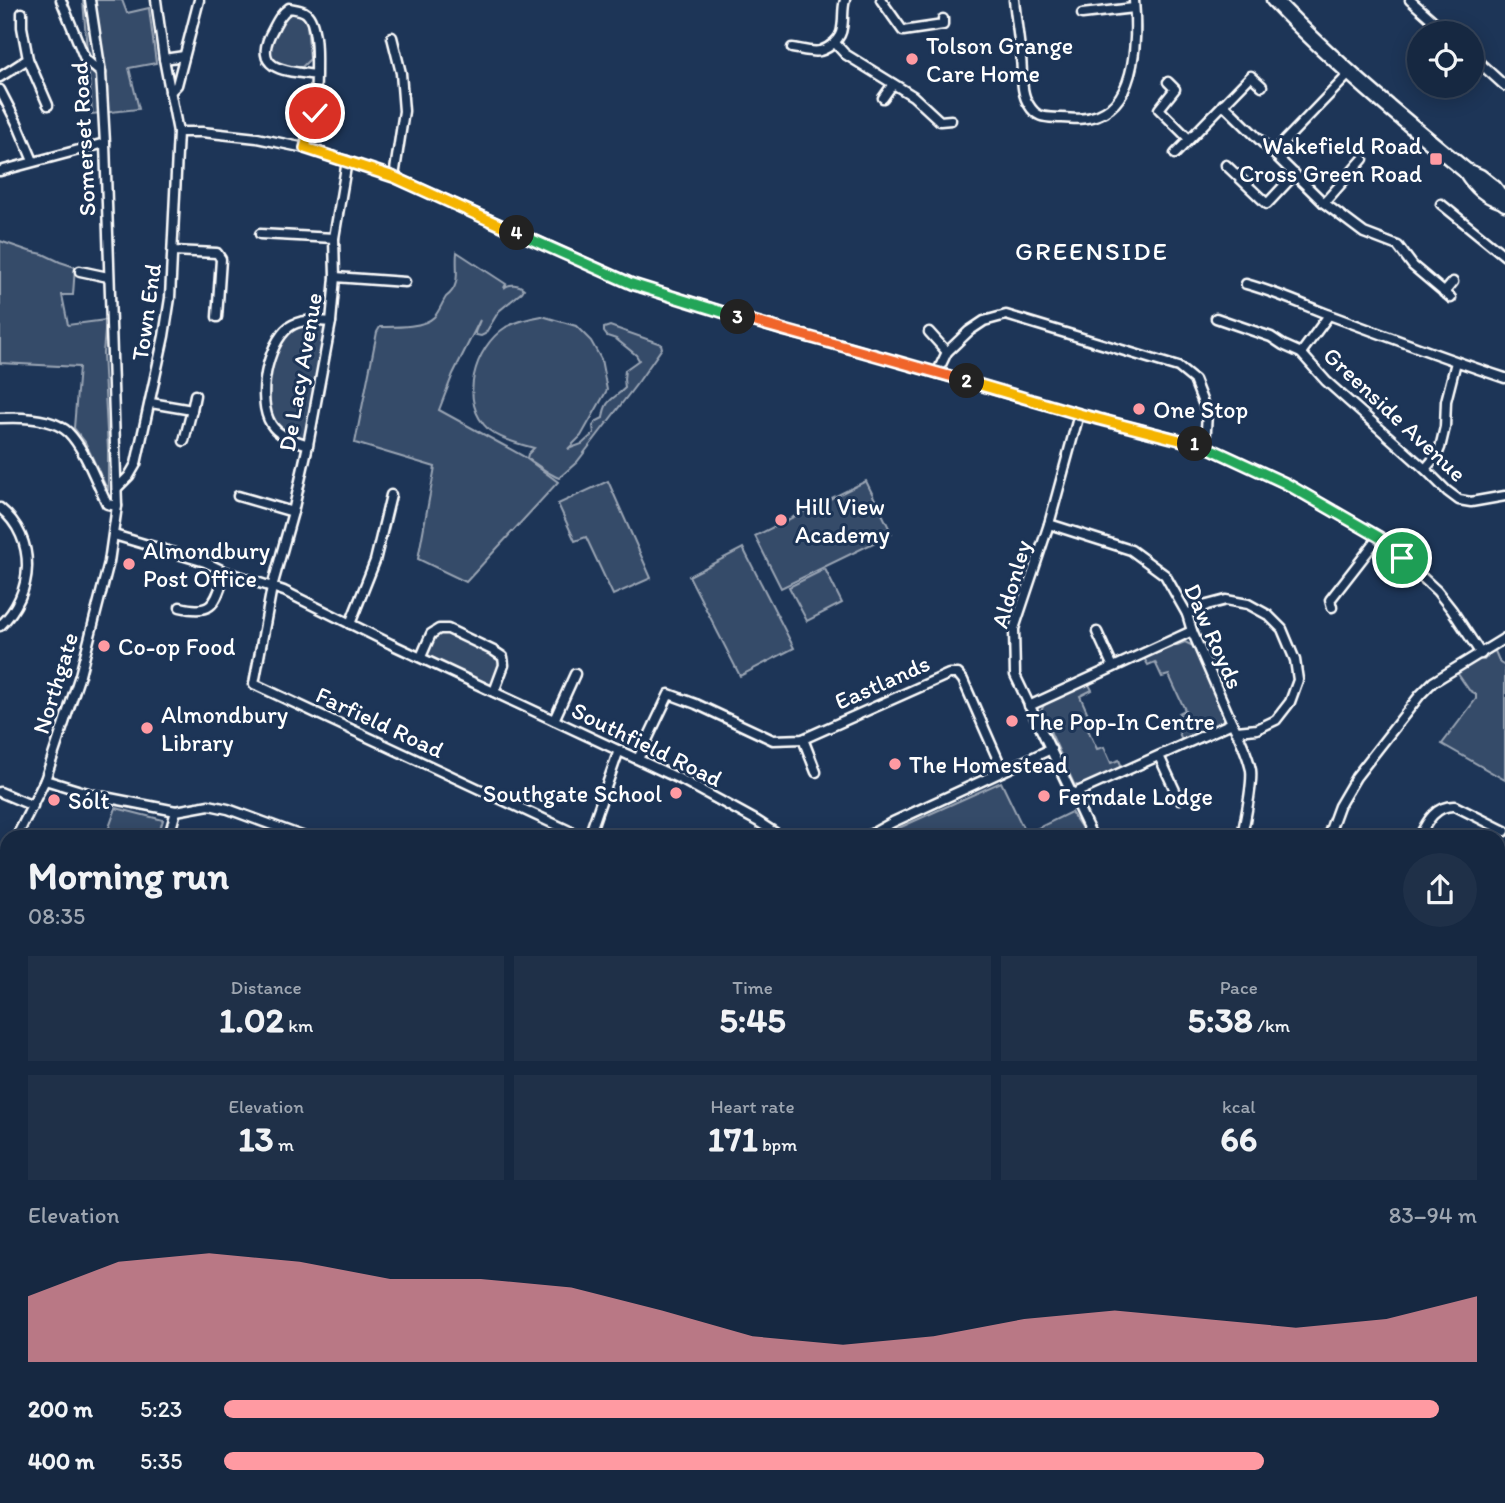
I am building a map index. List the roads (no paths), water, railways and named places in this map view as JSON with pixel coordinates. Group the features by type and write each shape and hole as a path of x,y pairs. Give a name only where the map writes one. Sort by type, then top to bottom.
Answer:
{"highway":[{"path":"1274,0 1350,73 1466,171 1475,185 1488,197 1504,201"}],"street":[{"path":"61,0 85,59 101,73"},
{"name":"Somerset Road","path":"90,0 101,73 105,143 117,488"},
{"name":"Town End","path":"117,488 136,464 151,402 170,298 178,132 156,0"},
{"path":"170,92 177,85 199,0"},
{"path":"792,48 818,51 835,43 841,34 845,0"},
{"path":"881,0 903,31 943,25 943,19"},
{"path":"1014,0 1023,88 1032,111 1040,117 1080,119 1099,115 1114,106 1125,87 1136,41 1134,4 1082,14"},
{"path":"1410,0 1434,21"},
{"path":"305,148 315,113 316,75 314,32 312,21 306,13 289,8 280,15 265,47 265,55 270,63 279,69 316,75"},
{"path":"22,13 28,59 48,106"},
{"path":"392,37 401,73 404,111 394,177"},
{"path":"835,43 845,54 913,96 940,121 951,120"},
{"path":"164,60 184,55"},
{"path":"0,77 28,59"},
{"path":"1484,67 1505,86"},
{"path":"1274,152 1350,73"},
{"path":"1175,154 1251,76 1262,86"},
{"path":"1168,82 1175,89 1159,109 1189,139"},
{"path":"883,98 893,84"},
{"path":"0,90 33,161"},
{"path":"1223,104 1324,203 1364,233 1398,246 1413,266 1447,295 1453,282"},
{"path":"178,132 257,138 305,148 394,177 632,284 785,331 1079,414 1205,446 1285,483 1379,537 1437,592 1481,654"},
{"path":"0,171 105,143"},
{"path":"1324,203 1363,159"},
{"name":"De Lacy Avenue","path":"272,587 308,445 331,322 335,277 334,238 347,161"},
{"path":"1226,165 1266,204 1295,174"},
{"path":"1441,204 1505,256"},
{"path":"260,234 334,238"},
{"path":"173,251 217,253 222,259 217,317"},
{"path":"80,271 108,277"},
{"path":"335,277 405,282"},
{"path":"1246,284 1275,292 1329,315 1505,378"},
{"path":"937,373 947,352 969,331 984,321 1006,315 1178,367 1194,380 1207,413 1205,446"},
{"name":"Greenside Avenue","path":"1301,353 1329,315"},
{"name":"Greenside Avenue","path":"1216,318 1271,337 1301,353 1326,381 1459,500 1471,502 1505,496"},
{"path":"308,445 282,435 271,424 265,406 266,373 276,343 288,328 303,321 331,322"},
{"path":"929,332 947,352"},
{"path":"1425,469 1440,448 1446,401 1456,362"},
{"path":"184,441 195,395"},
{"path":"151,402 192,410"},
{"name":"Aldonley","path":"1079,414 1049,524 1014,629 1015,675 1089,830"},
{"path":"0,418 42,419 67,431 86,458 107,504 117,506"},
{"path":"114,535 117,488"},
{"path":"350,624 375,561 391,495"},
{"path":"238,496 293,512"},
{"path":"0,508 18,528 26,547 28,566 26,585 18,604 0,625"},
{"name":"Daw Royds","path":"1049,524 1131,550 1165,575 1187,614 1251,771 1243,830"},
{"name":"Southfield Road","path":"114,535 205,562 226,572 284,591 638,759 695,787 771,830"},
{"name":"Northgate","path":"20,830 45,780 80,675 114,535"},
{"path":"1332,607 1330,600 1379,537"},
{"path":"180,607 195,611 207,608 215,602 226,572"},
{"name":"Farfield Road","path":"272,587 254,684 567,830"},
{"path":"1073,794 1234,727 1257,729 1276,720 1290,702 1298,680 1295,660 1282,629 1268,615 1248,604 1226,600 1187,614"},
{"path":"421,657 431,634 439,629 460,634 503,657 505,665 494,692"},
{"path":"1029,706 1192,631"},
{"path":"1097,632 1113,667"},
{"path":"1330,830 1339,806 1356,777 1420,695 1433,682 1505,638"},
{"path":"554,720 575,674"},
{"name":"Eastlands","path":"638,759 669,694 773,740 803,739 949,674 958,674 1003,771"},
{"path":"803,739 816,772"},
{"path":"879,830 1051,749"},
{"path":"591,830 619,750"},
{"path":"1159,756 1179,799"},
{"path":"45,780 93,795 176,811 209,805 286,830"},
{"path":"0,792 33,806"},
{"path":"1423,830 1437,810 1446,805 1455,806 1503,830"},
{"path":"171,830 176,811"}],"place":[{"name":"Tolson Grange Care Home","path":"912,59"},
{"name":"Wakefield Road Cross Green Road","path":"1436,159"},
{"name":"One Stop","path":"1139,409"},
{"name":"Hill View Academy","path":"781,520"},
{"name":"Almondbury Post Office","path":"129,564"},
{"name":"Co-op Food","path":"104,646"},
{"name":"The Pop-In Centre","path":"1012,721"},
{"name":"Almondbury Library","path":"147,728"},
{"name":"The Homestead","path":"895,764"},
{"name":"Southgate School","path":"676,793"},
{"name":"Ferndale Lodge","path":"1044,796"},
{"name":"Sólt","path":"54,800"}],"district":[{"name":"GREENSIDE","path":"1092,251"}]}
